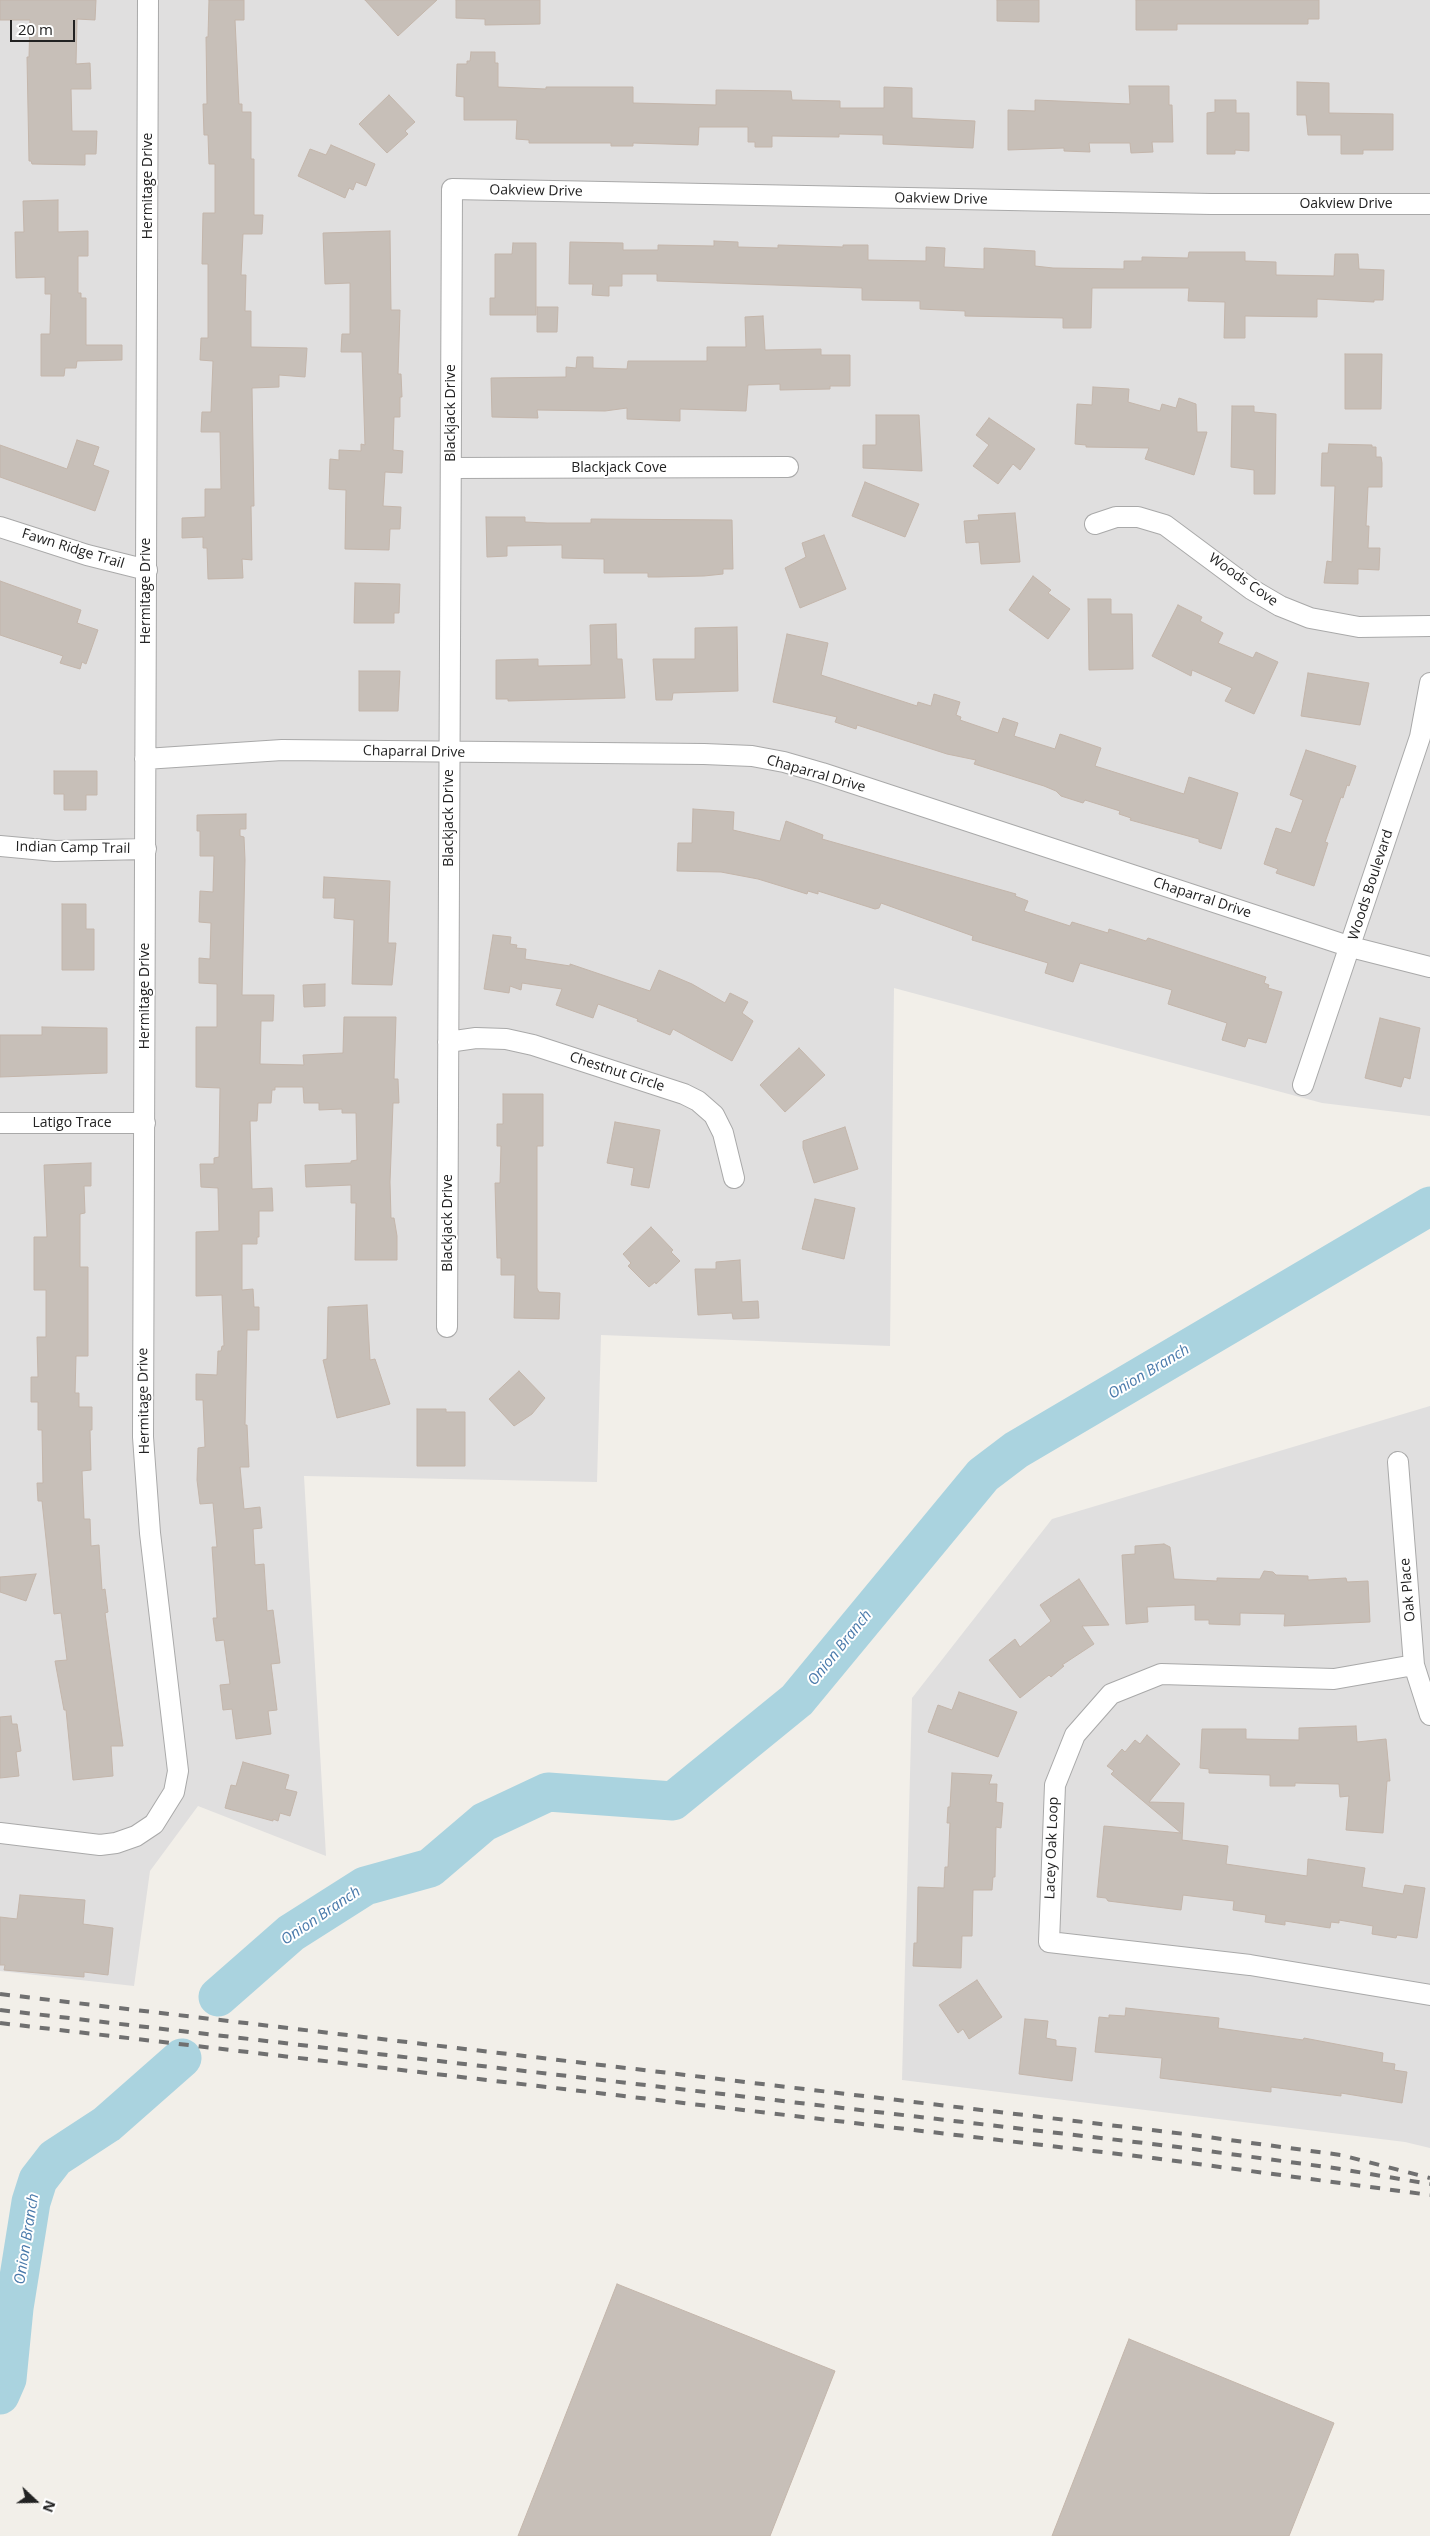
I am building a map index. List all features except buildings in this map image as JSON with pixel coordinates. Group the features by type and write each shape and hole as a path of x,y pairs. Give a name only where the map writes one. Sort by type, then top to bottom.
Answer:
{"street":[{"name":"Hermitage Drive","path":"0,1833 100,1845 116,1843 136,1836 154,1824 163,1812 177,1782 177,1755 150,1532 143,1437 148,0"},
{"name":"Oakview Drive","path":"452,189 1210,204 1430,204"},
{"name":"Blackjack Drive","path":"447,1328 452,189"},
{"name":"Blackjack Cove","path":"451,468 788,467"},
{"name":"Woods Cove","path":"1095,524 1116,517 1138,517 1165,525 1251,589 1280,606 1310,618 1359,627 1430,626"},
{"name":"Fawn Ridge Trail","path":"0,527 87,556 146,570"},
{"name":"Woods Boulevard","path":"1304,1085 1420,737 1430,683"},
{"name":"Chaparral Drive","path":"146,758 282,750 752,756 784,762 1351,946 1430,967"},
{"name":"Indian Camp Trail","path":"0,846 54,851 146,848"},
{"name":"Chestnut Circle","path":"448,1042 476,1038 506,1039 684,1094 698,1101 714,1115 723,1133 734,1178"},
{"name":"Latigo Trace","path":"0,1123 144,1123"},
{"name":"Oak Place","path":"1398,1462 1414,1665 1430,1715"},
{"name":"Lacey Oak Loop","path":"1414,1665 1334,1679 1161,1674 1111,1694 1075,1735 1055,1785 1048,1942 1250,1966 1430,1995"}],"shaded area":[{"path":"0,0 1430,0 1430,1116 1322,1103 894,988 890,1346 601,1335 597,1482 304,1476 326,1856 198,1806 150,1871 134,1986 0,1971"},
{"path":"1430,1406 1430,2148 1405,2142 902,2080 912,1698 1052,1519"}],"waterway":[{"name":"Onion Branch","path":"218,1997 291,1933 365,1886 430,1868 484,1822 548,1792 673,1801 797,1700 983,1475 1016,1450 1430,1206"},
{"name":"Onion Branch","path":"0,2395 7,2379 14,2308 31,2202 38,2180 55,2158 107,2124 182,2058"}],"railway":[{"path":"0,1994 1185,2134 1341,2155 1430,2178"},
{"path":"0,2010 1178,2147 1334,2168 1430,2184"},
{"path":"0,2023 1153,2158 1430,2195"}]}
